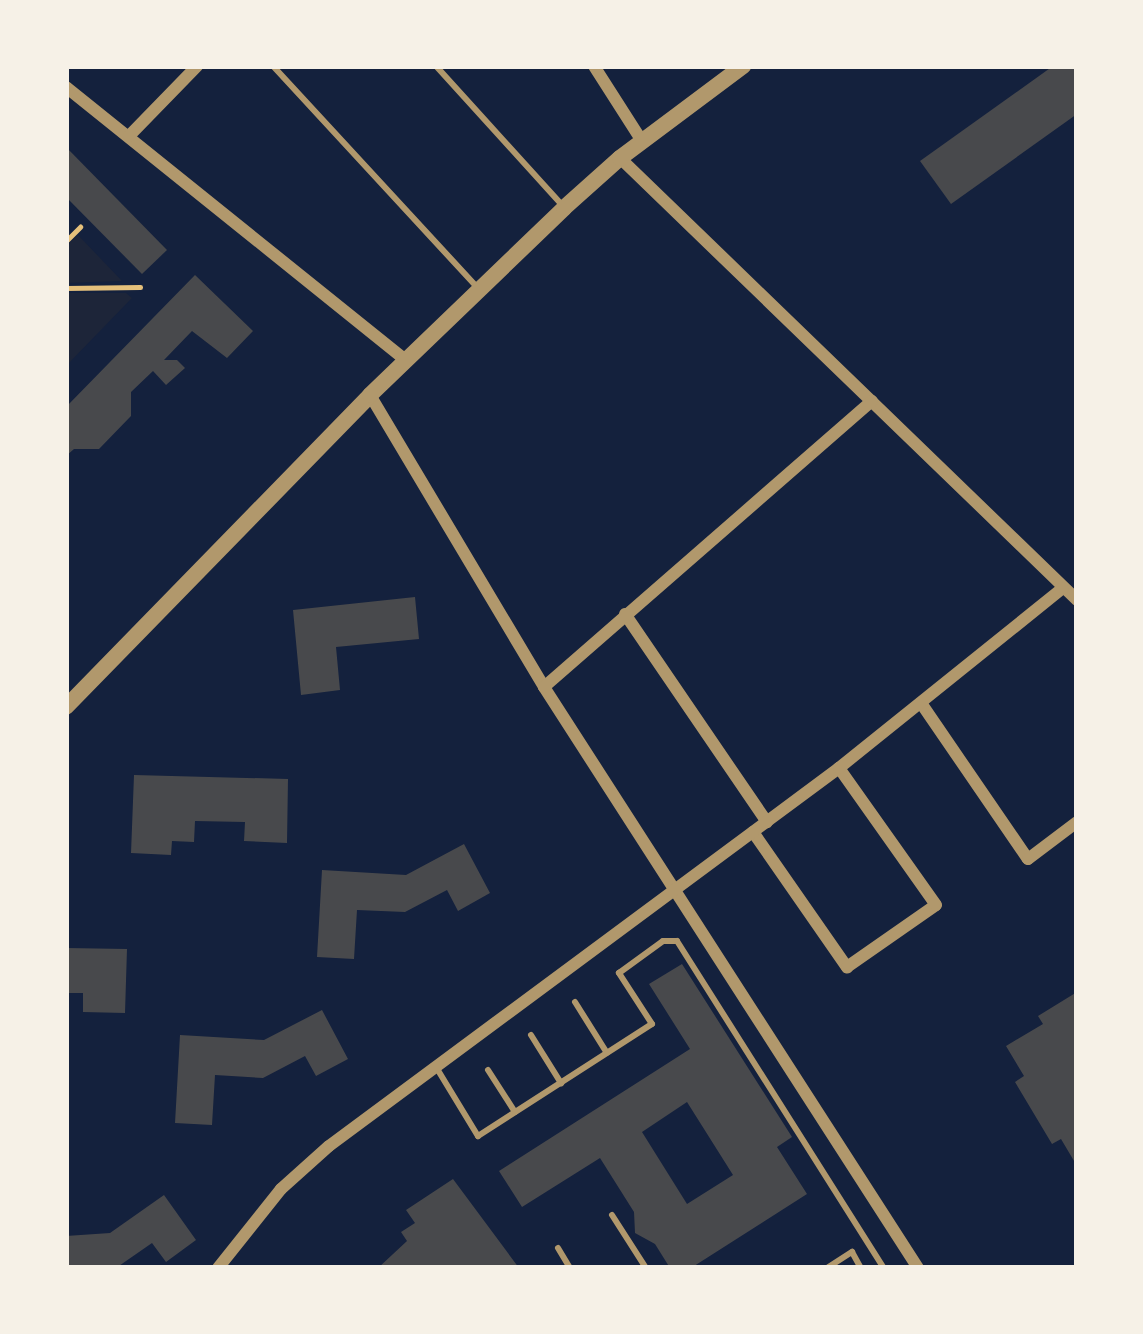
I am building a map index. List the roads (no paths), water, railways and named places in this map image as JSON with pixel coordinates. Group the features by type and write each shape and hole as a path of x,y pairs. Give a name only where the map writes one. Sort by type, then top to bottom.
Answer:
{"street":[{"path":"594,66 642,141"},
{"path":"69,699 370,395 564,208 620,158 742,66"},
{"path":"129,136 194,67"},
{"path":"66,87 406,360"},
{"path":"620,158 1077,600"},
{"path":"370,395 544,687 918,1268"},
{"path":"544,687 872,401"},
{"path":"218,1268 280,1189 838,768 1063,588"},
{"path":"625,614 766,822"},
{"path":"921,703 1028,859 1077,822"},
{"path":"752,832 847,967 936,905 838,768"}],"lane":[{"path":"273,66 479,290"},
{"path":"436,66 564,208"},
{"path":"436,1067 478,1136 652,1024 619,973 663,940 677,941 884,1268"},
{"path":"575,1002 607,1053"},
{"path":"531,1036 561,1083"},
{"path":"488,1070 515,1112"},
{"path":"612,1215 646,1268"},
{"path":"558,1249 570,1268"},
{"path":"827,1268 852,1252 861,1268"}]}
